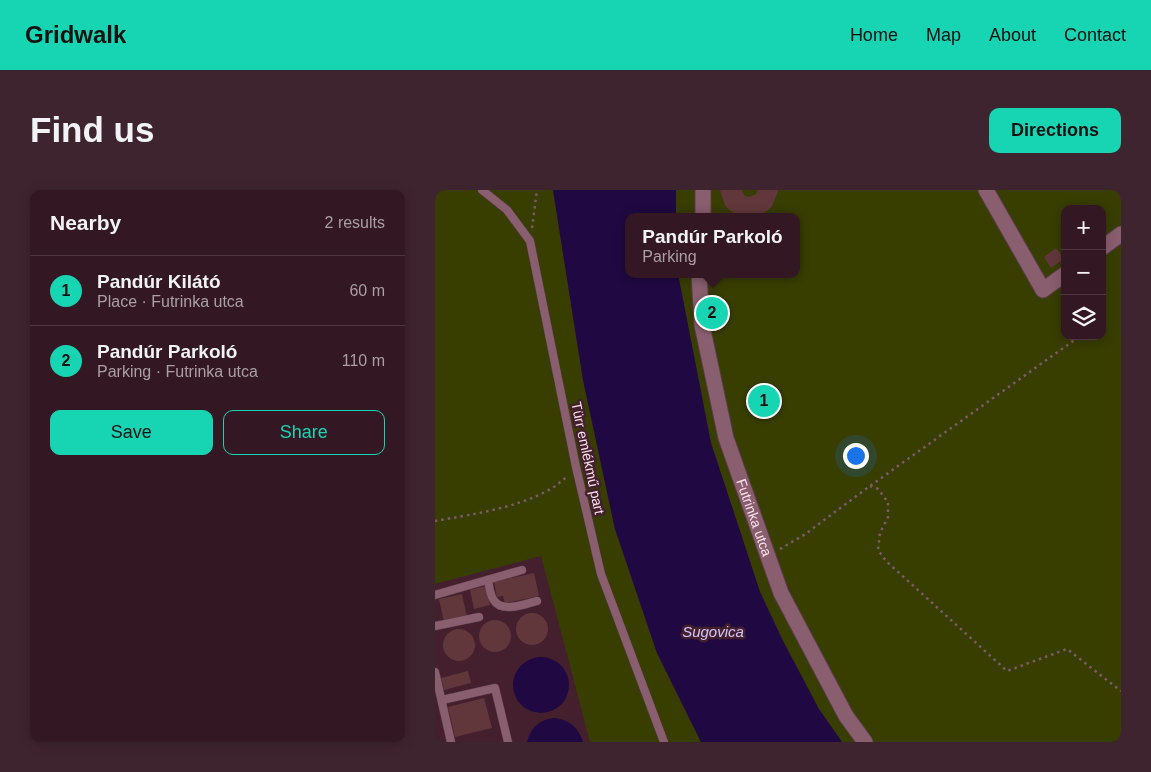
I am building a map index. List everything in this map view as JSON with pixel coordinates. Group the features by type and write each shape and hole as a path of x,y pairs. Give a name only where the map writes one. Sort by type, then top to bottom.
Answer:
{"street":[{"path":"703,190 703,213"},
{"path":"986,190 1043,290 1061,277"},
{"path":"1106,245 1121,234"},
{"name":"Futrinka utca","path":"699,278 702,325 725,438 767,556 781,594 846,716 865,742"}],"lane":[{"name":"Türr emlékmű part","path":"482,190 507,210 530,241 576,467 601,574 664,742"},
{"path":"435,596 522,570"},
{"path":"488,580 492,599 502,607 508,608 537,601"},
{"path":"435,626 479,617"},
{"path":"435,672 451,742"},
{"path":"442,700 495,688 508,742"}],"path":[{"path":"530,241 537,190"},
{"path":"767,556 805,535 870,486 1074,340"},
{"path":"435,521 526,501 563,481 576,467"},
{"path":"870,486 878,489 888,502 888,517 880,532 878,550 886,562 1007,671 1067,649 1121,691"}],"green space":[{"path":"435,190 553,190 583,380 615,529 657,653 701,742 590,742 541,556 435,584"},
{"path":"676,190 1121,190 1121,742 842,742 819,710 760,592 711,443 679,278 800,278 800,213 676,213"}],"water":[{"name":"Sugovica","path":"553,190 676,190 676,213 625,213 625,278 679,278 711,443 760,592 783,641 819,709 842,742 701,742 657,653 615,529 583,380"},
{"path":"535,657 547,657 561,665 569,679 567,696 561,705 547,713 535,713 525,708 518,701 513,691 513,679 518,669 525,662"},
{"path":"554,718 564,720 573,725 579,732 583,742 527,742 536,725 544,720"}],"building":[{"path":"720,190 742,190 745,196 749,197 756,194 758,190 778,190 772,206 763,213 734,213 726,207"},
{"path":"1056,248 1061,255 1061,261 1051,268 1044,257"},
{"path":"534,573 539,596 505,603 503,596 497,597 494,582"},
{"path":"485,586 490,605 474,609 470,590"},
{"path":"462,594 467,617 444,622 439,599"},
{"path":"532,613 544,617 548,629 544,641 532,645 520,641 516,629 520,617"},
{"path":"495,620 507,624 511,636 507,648 495,652 483,648 479,636 483,624"},
{"path":"459,629 471,633 475,645 471,657 459,661 447,657 443,645 447,633"},
{"path":"468,671 471,683 444,690 441,678"},
{"path":"484,698 492,728 455,737 448,707"}],"place":[{"name":"Pandúr Parkoló","path":"712,313"},
{"name":"Pandúr Kilátó","path":"764,401"}]}
